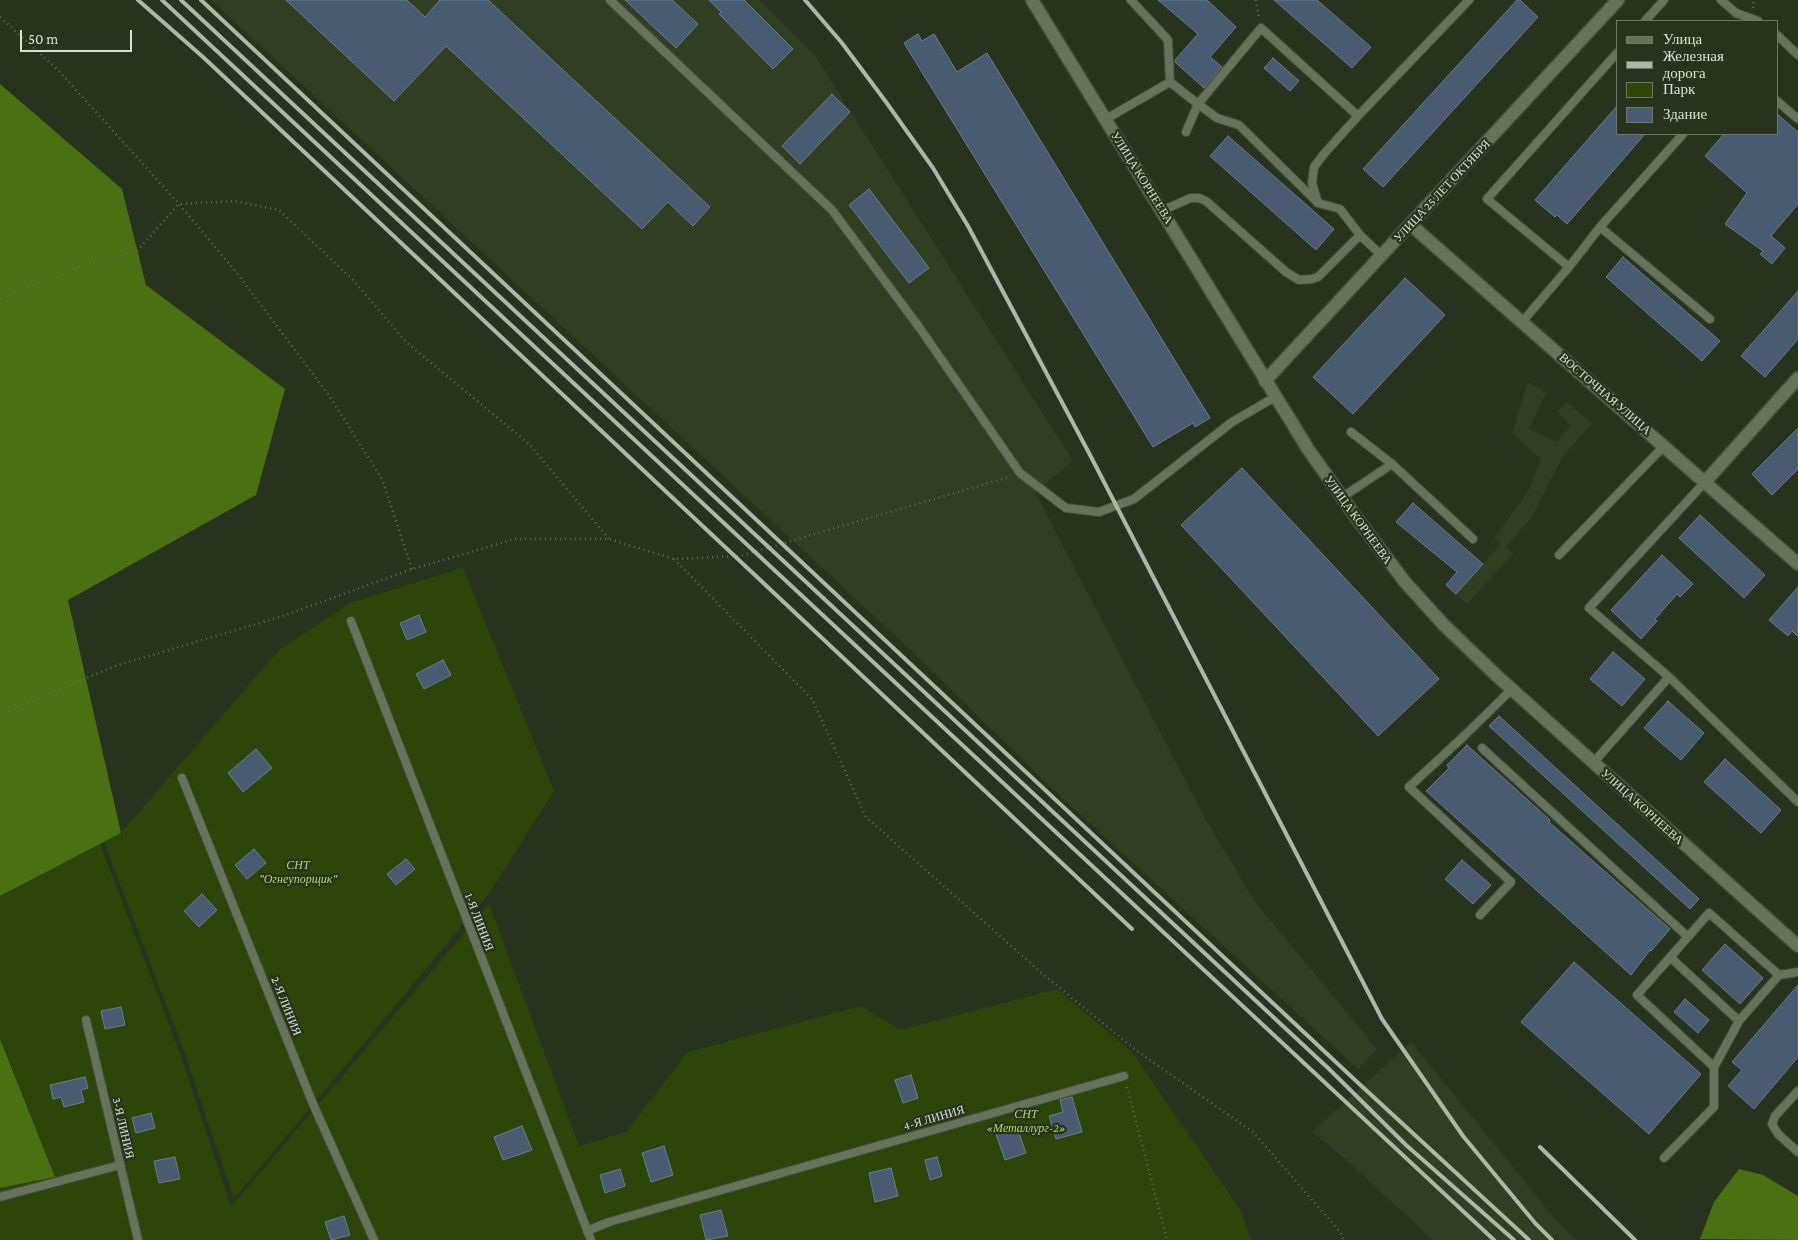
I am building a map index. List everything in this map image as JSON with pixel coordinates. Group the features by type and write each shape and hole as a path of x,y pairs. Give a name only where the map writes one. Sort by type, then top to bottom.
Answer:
{"street":[{"name":"УЛИЦА КОРНЕЕВА","path":"1032,0 1163,210 1265,382 1308,449 1341,498 1411,589 1462,643 1511,690 1798,946"},
{"name":"УЛИЦА 25 ЛЕТ ОКТЯБРЯ","path":"1265,382 1618,0"},
{"name":"ВОСТОЧНАЯ УЛИЦА","path":"1410,225 1798,564"},
{"path":"1705,482 1798,378"}],"lane":[{"path":"610,0 832,210 919,327 1020,473 1066,508 1099,512 1134,499 1232,422 1276,397"},
{"path":"1131,0 1168,40 1170,82 1217,118 1239,125 1318,203 1340,209 1360,235 1382,256"},
{"path":"1318,203 1312,183 1314,168 1323,155 1469,0"},
{"path":"1646,20 1664,0"},
{"path":"1721,0 1737,17 1753,20"},
{"path":"1186,132 1198,104 1261,28 1358,116"},
{"path":"1778,36 1798,55"},
{"path":"1570,268 1487,199 1616,54"},
{"path":"1106,119 1170,82"},
{"path":"1778,102 1798,120"},
{"path":"1522,322 1570,268 1600,227 1682,135"},
{"path":"1163,210 1191,198 1206,201 1286,272 1299,280 1318,277 1360,235"},
{"path":"1600,227 1710,319"},
{"path":"1351,432 1392,464 1473,539"},
{"path":"1559,555 1664,446"},
{"path":"1341,498 1392,464"},
{"path":"1705,482 1589,608 1669,677 1798,802"},
{"name":"1-Я ЛИНИЯ","path":"351,621 590,1240"},
{"path":"1593,763 1669,677"},
{"path":"1480,914 1511,882 1409,786 1511,690"},
{"path":"1482,748 1688,937"},
{"name":"2-Я ЛИНИЯ","path":"182,778 313,1104 374,1240"},
{"path":"1714,1067 1637,994 1710,913 1779,975"},
{"path":"1670,957 1739,1021"},
{"path":"1664,1158 1714,1106 1714,1067 1739,1021 1779,975 1798,972"},
{"name":"3-Я ЛИНИЯ","path":"86,1020 138,1240"},
{"name":"4-Я ЛИНИЯ","path":"587,1231 609,1222 1124,1076"},
{"path":"1798,1091 1775,1116 1772,1124 1778,1134 1798,1152"},
{"path":"0,1197 120,1165"}],"path":[{"path":"1256,0 1261,28"},
{"path":"0,17 58,70 179,204 236,272 333,402 382,479 412,569"},
{"path":"0,298 83,266 137,251 179,204 234,201 279,210 355,282 406,342 528,444 609,539"},
{"path":"0,715 115,666 283,616 412,569 516,539 609,539 674,559 740,556 1020,473"},
{"path":"674,559 812,698 866,817 1045,976 1137,1051 1253,1132 1341,1233 1343,1240"},
{"path":"1124,1076 1167,1240"}],"shaded area":[{"path":"211,0 759,0 816,57 1073,461 1035,492 1206,820 1255,902 1377,1049 1358,1069 1048,785 916,655"},
{"path":"1528,382 1546,393 1529,429 1557,442 1570,426 1557,411 1567,402 1592,424 1563,456 1532,517 1506,547 1514,553 1467,604 1456,594 1501,544 1494,538 1529,490 1541,459 1512,433"},
{"path":"1411,1042 1557,1221 1577,1240 1433,1240 1343,1157 1312,1132"}],"green space":[{"path":"0,84 122,189 146,285 285,389 256,495 68,600 121,833 0,896"},
{"name":"СНТ \"Огнеупорщик\"","path":"463,568 554,791 490,892 234,1199 183,1048 104,842 121,833 279,650 350,603"},
{"name":"СНТ «Металлург-2»","path":"100,844 179,1051 231,1207 489,904 579,1146 626,1132 688,1052 861,1006 900,1030 1057,989 1132,1052 1241,1211 1251,1240 0,1240 0,1188 55,1176 0,1039 0,896"},
{"path":"0,1039 55,1177 0,1188"},
{"path":"1739,1169 1763,1175 1798,1196 1798,1240 1700,1239 1714,1202"}],"building":[{"path":"286,0 407,0 425,17 440,0 488,0 710,207 693,226 668,202 642,229 446,46 394,101"},
{"path":"625,0 672,0 698,24 676,48"},
{"path":"709,0 744,0 793,49 773,69 719,14 721,12"},
{"path":"1158,0 1207,0 1236,27 1210,57 1222,67 1204,88 1175,62 1198,34"},
{"path":"1274,0 1317,0 1371,47 1352,68"},
{"path":"1517,0 1520,0 1538,17 1383,187 1363,169"},
{"path":"918,34 922,41 934,34 957,72 987,53 1210,418 1195,427 1193,423 1153,447 904,43"},
{"path":"1273,58 1299,81 1290,91 1264,68"},
{"path":"832,94 850,112 800,164 782,146"},
{"path":"1616,107 1616,135 1644,135 1567,224 1557,215 1555,217 1535,200"},
{"path":"1778,115 1798,132 1798,204 1771,236 1785,248 1772,264 1760,254 1763,251 1725,224 1747,193 1705,156 1723,135 1778,135"},
{"path":"1228,136 1334,229 1316,250 1210,156"},
{"path":"869,189 929,268 909,283 849,205"},
{"path":"1623,257 1720,341 1702,361 1606,277"},
{"path":"1405,278 1445,315 1353,414 1313,377"},
{"path":"1798,291 1798,339 1765,377 1741,356"},
{"path":"1798,428 1798,469 1772,495 1752,474"},
{"path":"1242,468 1439,679 1378,736 1181,525"},
{"path":"1413,503 1483,564 1456,594 1446,585 1457,572 1396,522"},
{"path":"1700,515 1765,575 1744,598 1679,538"},
{"path":"1662,555 1693,584 1680,597 1677,594 1655,619 1657,621 1641,639 1611,610"},
{"path":"1798,587 1798,637 1792,631 1788,636 1769,620"},
{"path":"419,615 426,632 407,640 400,623"},
{"path":"1613,652 1645,679 1622,706 1590,679"},
{"path":"443,660 451,675 424,689 416,674"},
{"path":"1668,701 1704,733 1681,760 1644,728"},
{"path":"1499,716 1699,899 1690,909 1489,726"},
{"path":"1467,745 1550,820 1549,822 1670,929 1650,950 1631,975 1426,791 1449,768 1447,765"},
{"path":"256,749 272,768 243,792 228,773"},
{"path":"1725,759 1781,810 1761,833 1704,782"},
{"path":"254,849 266,863 247,879 235,865"},
{"path":"406,859 415,869 396,885 387,874"},
{"path":"1462,860 1491,885 1473,904 1445,879"},
{"path":"202,894 217,910 199,927 184,911"},
{"path":"1725,944 1763,978 1740,1004 1702,970"},
{"path":"1574,962 1701,1074 1649,1134 1521,1022"},
{"path":"1798,985 1798,1057 1754,1109 1728,1086 1742,1070 1732,1062"},
{"path":"1685,999 1709,1020 1698,1033 1674,1012"},
{"path":"121,1007 125,1025 105,1029 101,1011"},
{"path":"911,1075 918,1098 903,1103 895,1080"},
{"path":"85,1077 88,1088 81,1090 84,1102 64,1107 61,1097 53,1099 50,1085"},
{"path":"1072,1097 1082,1132 1056,1139 1049,1116 1063,1112 1060,1100"},
{"path":"151,1113 155,1128 136,1133 132,1118"},
{"path":"522,1126 532,1150 503,1160 494,1137"},
{"path":"1017,1127 1026,1153 1005,1160 996,1134"},
{"path":"664,1146 673,1175 651,1182 642,1153"},
{"path":"175,1157 180,1179 159,1183 154,1161"},
{"path":"937,1157 942,1176 930,1180 925,1160"},
{"path":"891,1168 898,1196 875,1202 869,1173"},
{"path":"620,1169 625,1186 605,1193 600,1175"},
{"path":"721,1210 728,1236 706,1240 700,1215"},
{"path":"344,1216 350,1235 331,1240 325,1222"}],"railway":[{"path":"138,0 203,57 1132,929"},
{"path":"162,0 1494,1240"},
{"path":"181,0 1328,1068 1406,1145 1514,1240"},
{"path":"201,0 1355,1080 1529,1240"},
{"path":"805,0 842,43 886,102 933,168 968,226 1089,453 1382,1019 1463,1136 1535,1223 1552,1240"},
{"path":"1540,1147 1635,1240"}]}
